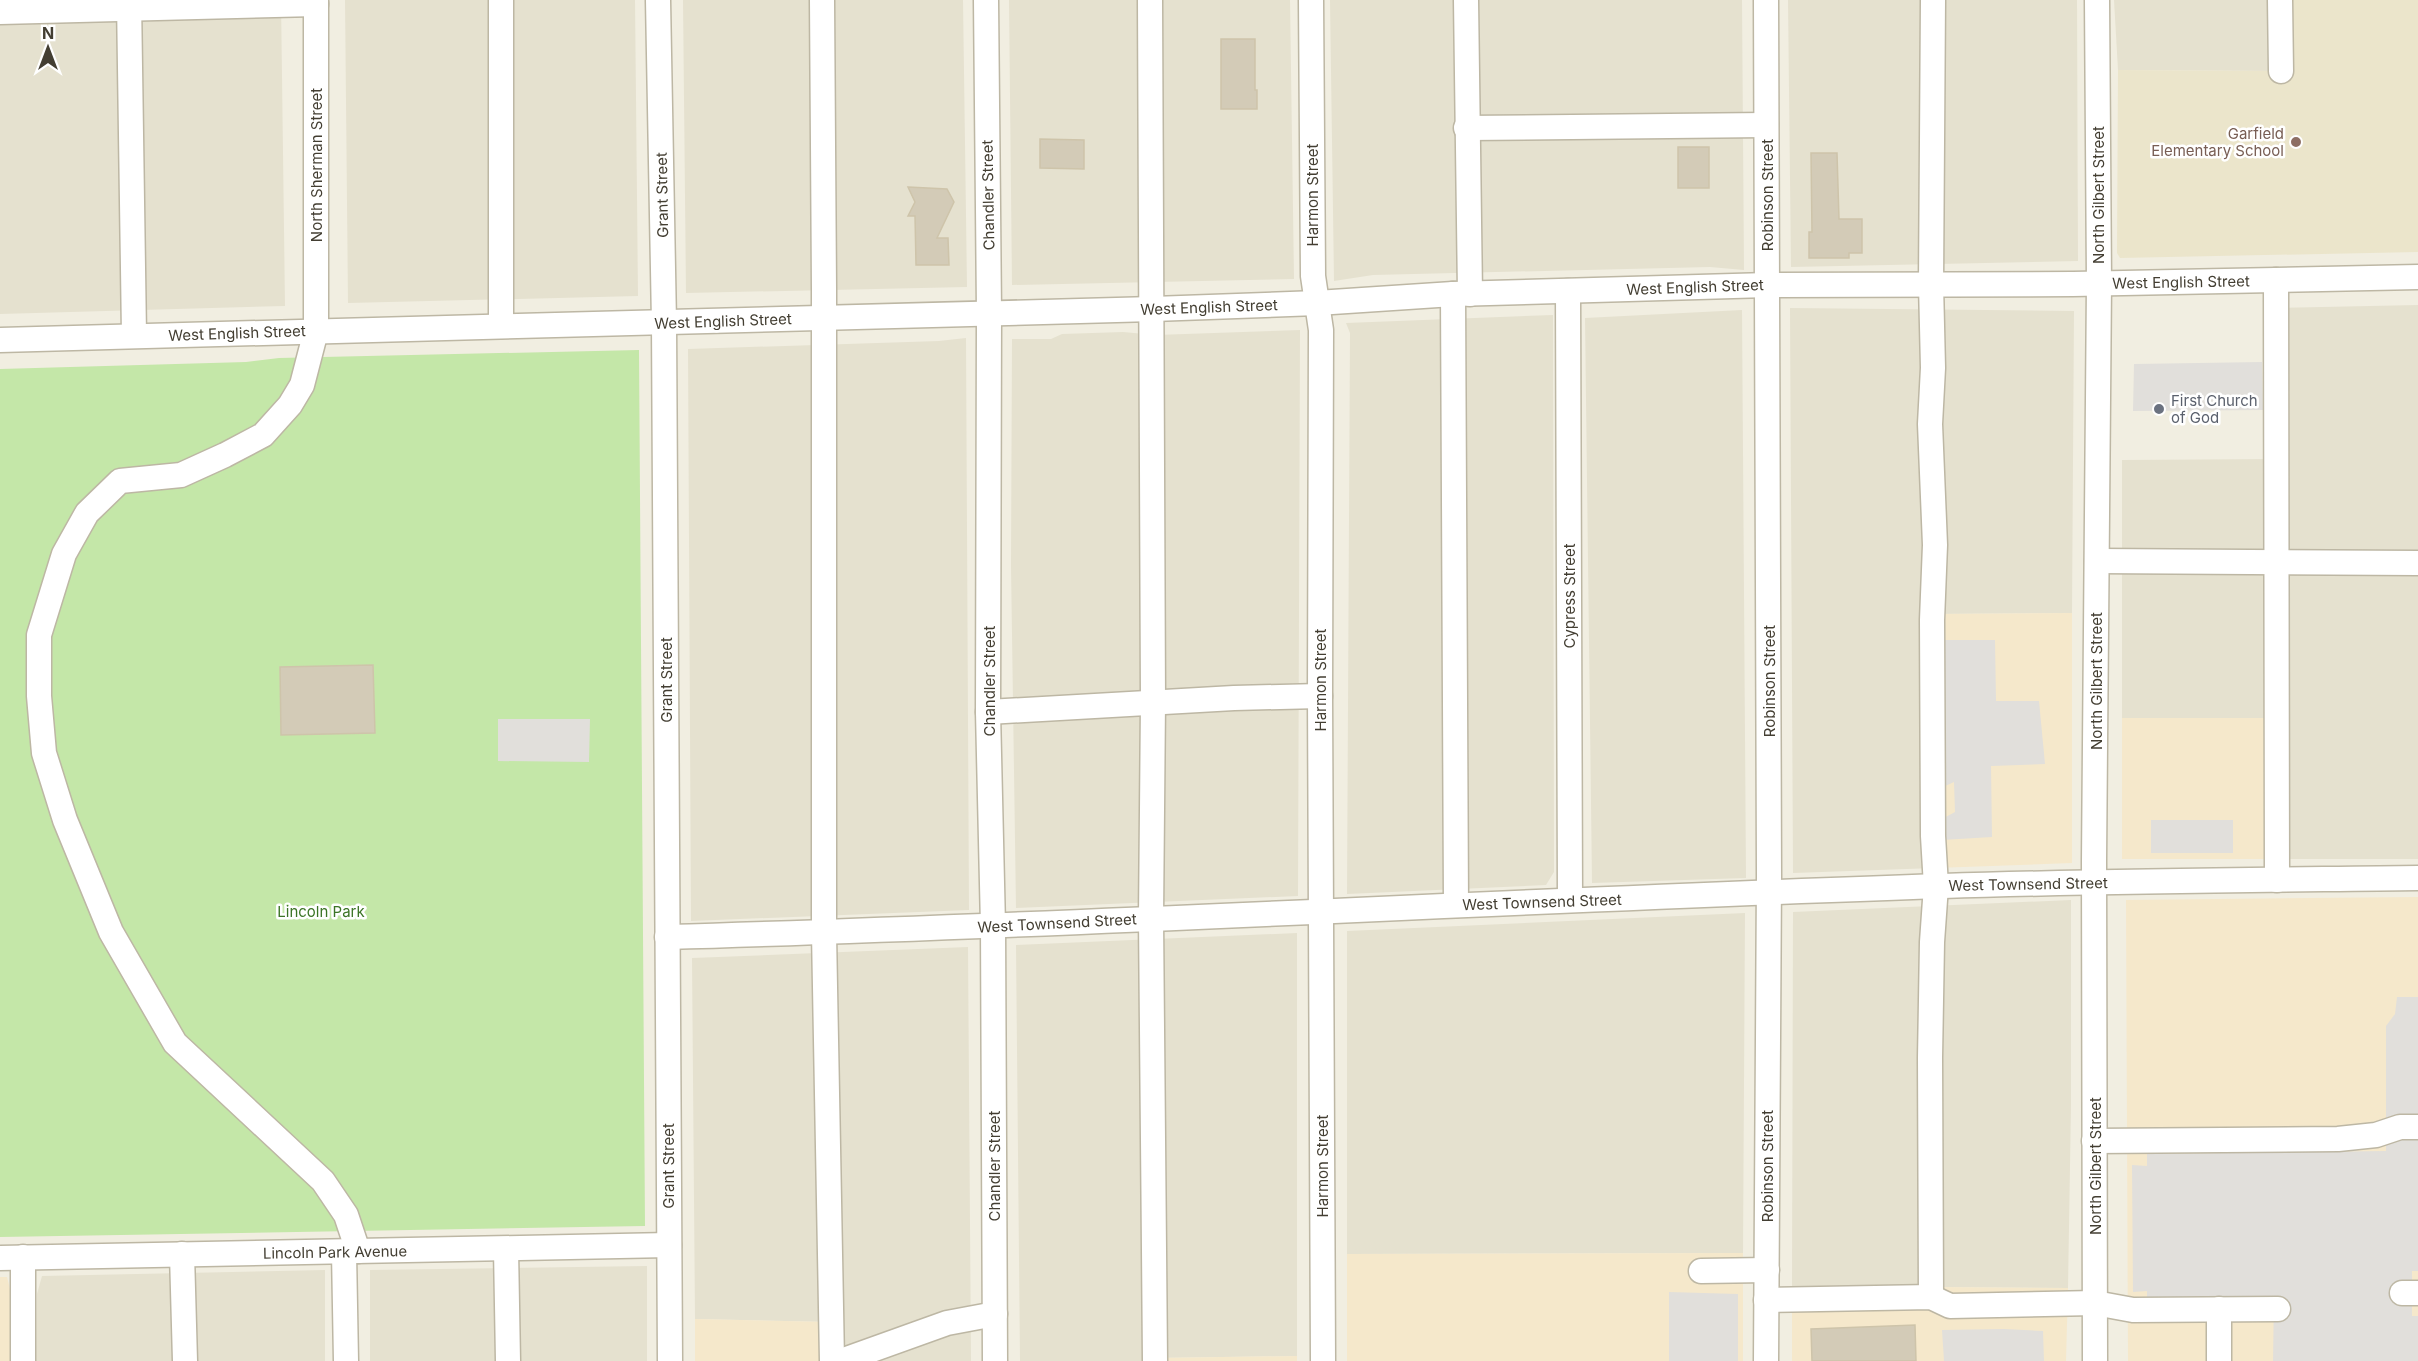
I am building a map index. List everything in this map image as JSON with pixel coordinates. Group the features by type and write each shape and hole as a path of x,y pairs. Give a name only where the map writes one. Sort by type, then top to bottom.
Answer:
{"street":[{"path":"501,0 501,326"},
{"name":"Grant Street","path":"658,0 664,323 670,1361"},
{"path":"822,0 824,933 832,1361"},
{"name":"Chandler Street","path":"986,0 990,313 988,712 993,926 995,1361"},
{"path":"1150,0 1154,702 1151,918 1155,1361"},
{"name":"Harmon Street","path":"1311,0 1313,276 1321,330 1323,1361"},
{"path":"1456,905 1466,0"},
{"name":"Robinson Street","path":"1766,0 1769,892 1766,1361"},
{"path":"1931,1297 1930,1058 1932,942 1936,886 1933,836 1932,620 1935,545 1930,424 1933,368 1931,284 1933,0"},
{"name":"North Gilbert Street","path":"2095,1361 2094,1141 2099,283 2097,0"},
{"path":"2280,0 2281,71"},
{"path":"0,12 129,4 316,2"},
{"name":"North Sherman Street","path":"316,2 316,331 302,385 290,405 263,435 181,475 120,481 87,513 63,554 39,635 39,696 44,753 65,820 111,932 174,1043 323,1181 346,1215 351,1251"},
{"path":"129,4 134,335"},
{"path":"1466,128 1766,125"},
{"name":"West English Street","path":"0,340 1153,309 1317,303 1461,294 1768,285 2099,283 2418,277"},
{"path":"2276,280 2277,880"},
{"name":"Cypress Street","path":"1568,291 1570,900"},
{"path":"2097,561 2418,563"},
{"path":"988,712 1154,702 1320,696"},
{"name":"West Townsend Street","path":"667,937 824,933 1936,886 2418,878"},
{"path":"2094,1141 2338,1139 2376,1135 2400,1127 2418,1127"},
{"name":"Lincoln Park Avenue","path":"12,1257 669,1245"},
{"path":"506,1249 508,1361"},
{"path":"346,1361 351,1251"},
{"path":"182,1254 185,1361"},
{"path":"12,1257 23,1361"},
{"path":"1701,1271 1767,1270"},
{"path":"1766,1300 1931,1297 1950,1306 2095,1303 2133,1310 2278,1308"},
{"path":"2218,1361 2219,1309"},
{"path":"841,1361 947,1323 995,1314"}],"shaded area":[{"path":"0,0 281,0 285,306 0,314"},
{"path":"345,0 635,0 638,296 348,303"},
{"path":"683,0 963,0 967,287 686,293"},
{"path":"1009,0 1290,0 1294,279 1012,285"},
{"path":"1330,0 1742,0 1744,270 1710,267 1373,275 1334,281"},
{"path":"1788,0 2077,0 2078,261 1791,267"},
{"path":"2114,0 2280,0 2281,71 2118,70"},
{"path":"2280,0 2418,0 2418,252 2120,258 2117,253 2118,70 2280,71"},
{"path":"2418,305 2418,859 2277,859 2276,718 2122,718 2122,460 2277,459 2276,308"},
{"path":"1790,308 2074,311 2072,613 1933,614 1935,868 1793,873"},
{"path":"1742,310 1746,878 1592,883 1585,318"},
{"path":"1553,315 1554,872 1546,885 1347,894 1350,333 1346,323"},
{"path":"1300,330 1298,896 1016,908 1011,566 1012,339 1051,339 1062,334 1123,332 1156,335"},
{"path":"966,338 969,910 691,921 688,349 939,341"},
{"path":"2262,362 2263,410 2133,411 2134,364"},
{"path":"2072,613 2072,863 1935,868 1933,614"},
{"path":"1940,640 1995,640 1996,701 2039,701 2045,764 1991,766 1992,837 1942,840 1942,819 1955,812 1954,782 1941,788"},
{"path":"2122,718 2276,718 2277,859 2122,859"},
{"path":"498,719 590,719 589,762 498,761"},
{"path":"2151,820 2233,820 2233,853 2151,853"},
{"path":"2418,897 2418,1361 2128,1361 2126,900"},
{"path":"2071,900 2068,1288 1792,1286 1793,912"},
{"path":"1745,913 1743,1253 1347,1254 1347,931"},
{"path":"1297,933 1297,1356 1155,1358 1155,1361 1020,1361 1016,945"},
{"path":"968,947 971,1361 832,1361 831,1322 695,1319 692,958"},
{"path":"2397,997 2418,997 2418,1271 2412,1271 2412,1316 2418,1316 2418,1361 2273,1361 2274,1296 2147,1298 2147,1291 2133,1292 2132,1165 2147,1166 2147,1154 2386,1151 2386,1026 2395,1014"},
{"path":"1743,1253 1743,1361 1347,1361 1347,1254"},
{"path":"647,1266 647,1361 370,1361 370,1270"},
{"path":"325,1270 325,1361 36,1361 37,1294 42,1276"},
{"path":"0,1277 7,1277 13,1301 12,1361 0,1361"},
{"path":"1792,1286 2068,1288 2066,1361 1792,1361"},
{"path":"1669,1292 1738,1294 1738,1361 1669,1361"},
{"path":"695,1319 831,1322 832,1361 695,1361"},
{"path":"1942,1330 2043,1331 2044,1361 1944,1361"},
{"path":"1297,1356 1297,1361 1155,1361 1155,1358"}],"green space":[{"name":"Lincoln Park","path":"639,350 645,1226 0,1237 0,369 246,362 279,358"}],"building":[{"path":"1221,39 1255,39 1257,109 1221,109"},
{"path":"1040,139 1084,140 1084,169 1040,168"},
{"path":"1678,147 1709,147 1709,188 1678,188"},
{"path":"1811,153 1837,153 1839,219 1862,219 1862,253 1849,253 1849,258 1809,258 1809,232 1812,232"},
{"path":"908,187 947,189 954,202 937,238 948,238 949,265 916,265 915,216 908,216 915,202"},
{"path":"373,665 375,733 281,735 280,667"},
{"path":"1915,1325 1916,1361 1812,1361 1811,1329"}],"place":[{"name":"Garfield Elementary School","path":"2296,142"},
{"name":"First Church of God","path":"2159,409"}]}
